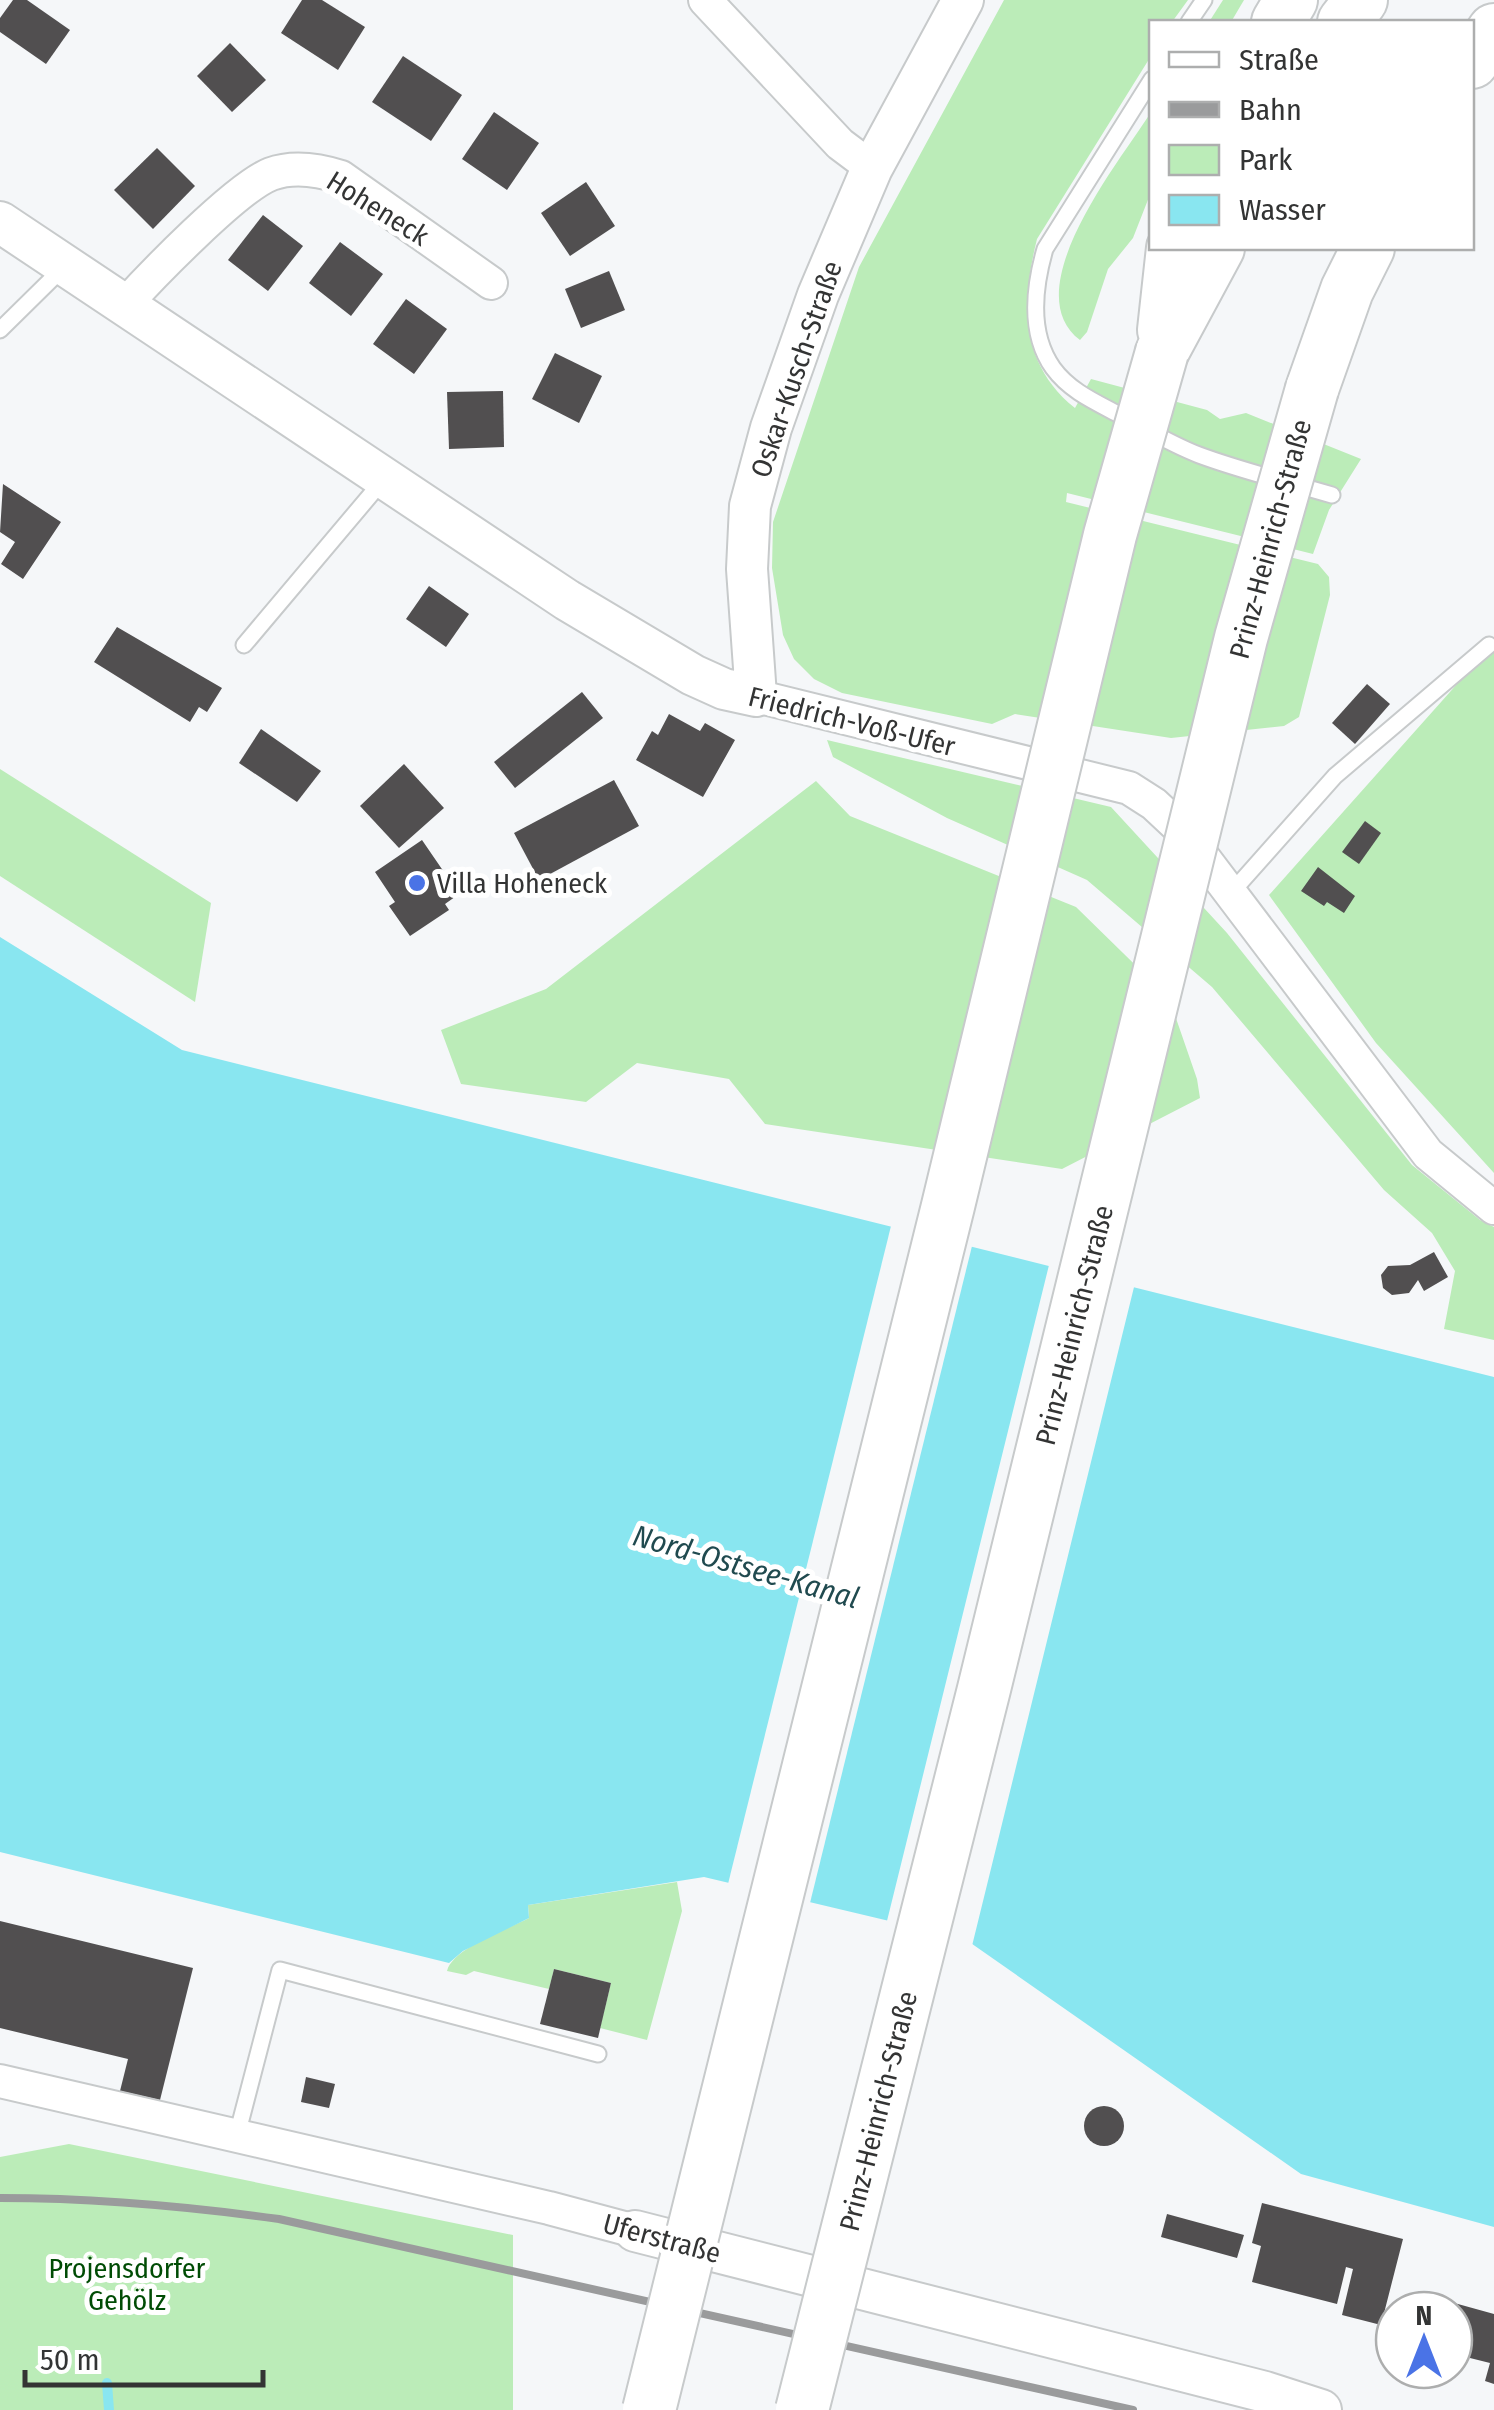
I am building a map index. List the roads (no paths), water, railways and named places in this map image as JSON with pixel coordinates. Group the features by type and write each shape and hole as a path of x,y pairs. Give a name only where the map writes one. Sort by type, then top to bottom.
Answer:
{"highway":[{"path":"1346,20 1361,0"},
{"path":"649,2410 1110,536 1162,352 1173,250"},
{"path":"1162,352 1217,250"},
{"name":"Prinz-Heinrich-Straße","path":"802,2410 994,1651 1241,638 1312,389 1354,266"}],"street":[{"path":"705,0 840,144 872,168"},
{"name":"Oskar-Kusch-Straße","path":"764,698 747,569 750,506 771,428 818,295 872,168 963,0"},
{"name":"Hoheneck","path":"124,306 246,190 270,174 294,170 320,170 340,177 491,283"},
{"name":"Friedrich-Voß-Ufer","path":"0,222 567,600 693,675 724,689 905,736 1129,788 1154,804 1185,833 1428,1154 1494,1208"},
{"name":"Uferstraße","path":"0,2080 636,2231 1265,2392 1321,2410"}],"lane":[{"path":"1149,84 1045,249 1035,304 1040,340 1052,367 1067,384 1146,429 1199,455 1332,496"},
{"path":"0,330 66,266"},
{"path":"244,645 384,479"},
{"path":"1231,893 1336,776 1489,645"},
{"path":"237,2135 280,1970 598,2054"}],"water":[{"name":"Nord-Ostsee-Kanal","path":"0,937 182,1050 1494,1377 1494,2227 1301,2174 965,1939 704,1877 528,1905 529,1918 463,1951 449,1963 0,1852"}],"waterway":[{"path":"107,2383 109,2410"}],"railway":[{"path":"0,2198 140,2204 279,2219 1133,2410"}],"place":[{"name":"Villa Hoheneck","path":"417,883"}],"park label":[{"name":"Projensdorfer Gehölz","path":"127,2284"}]}
